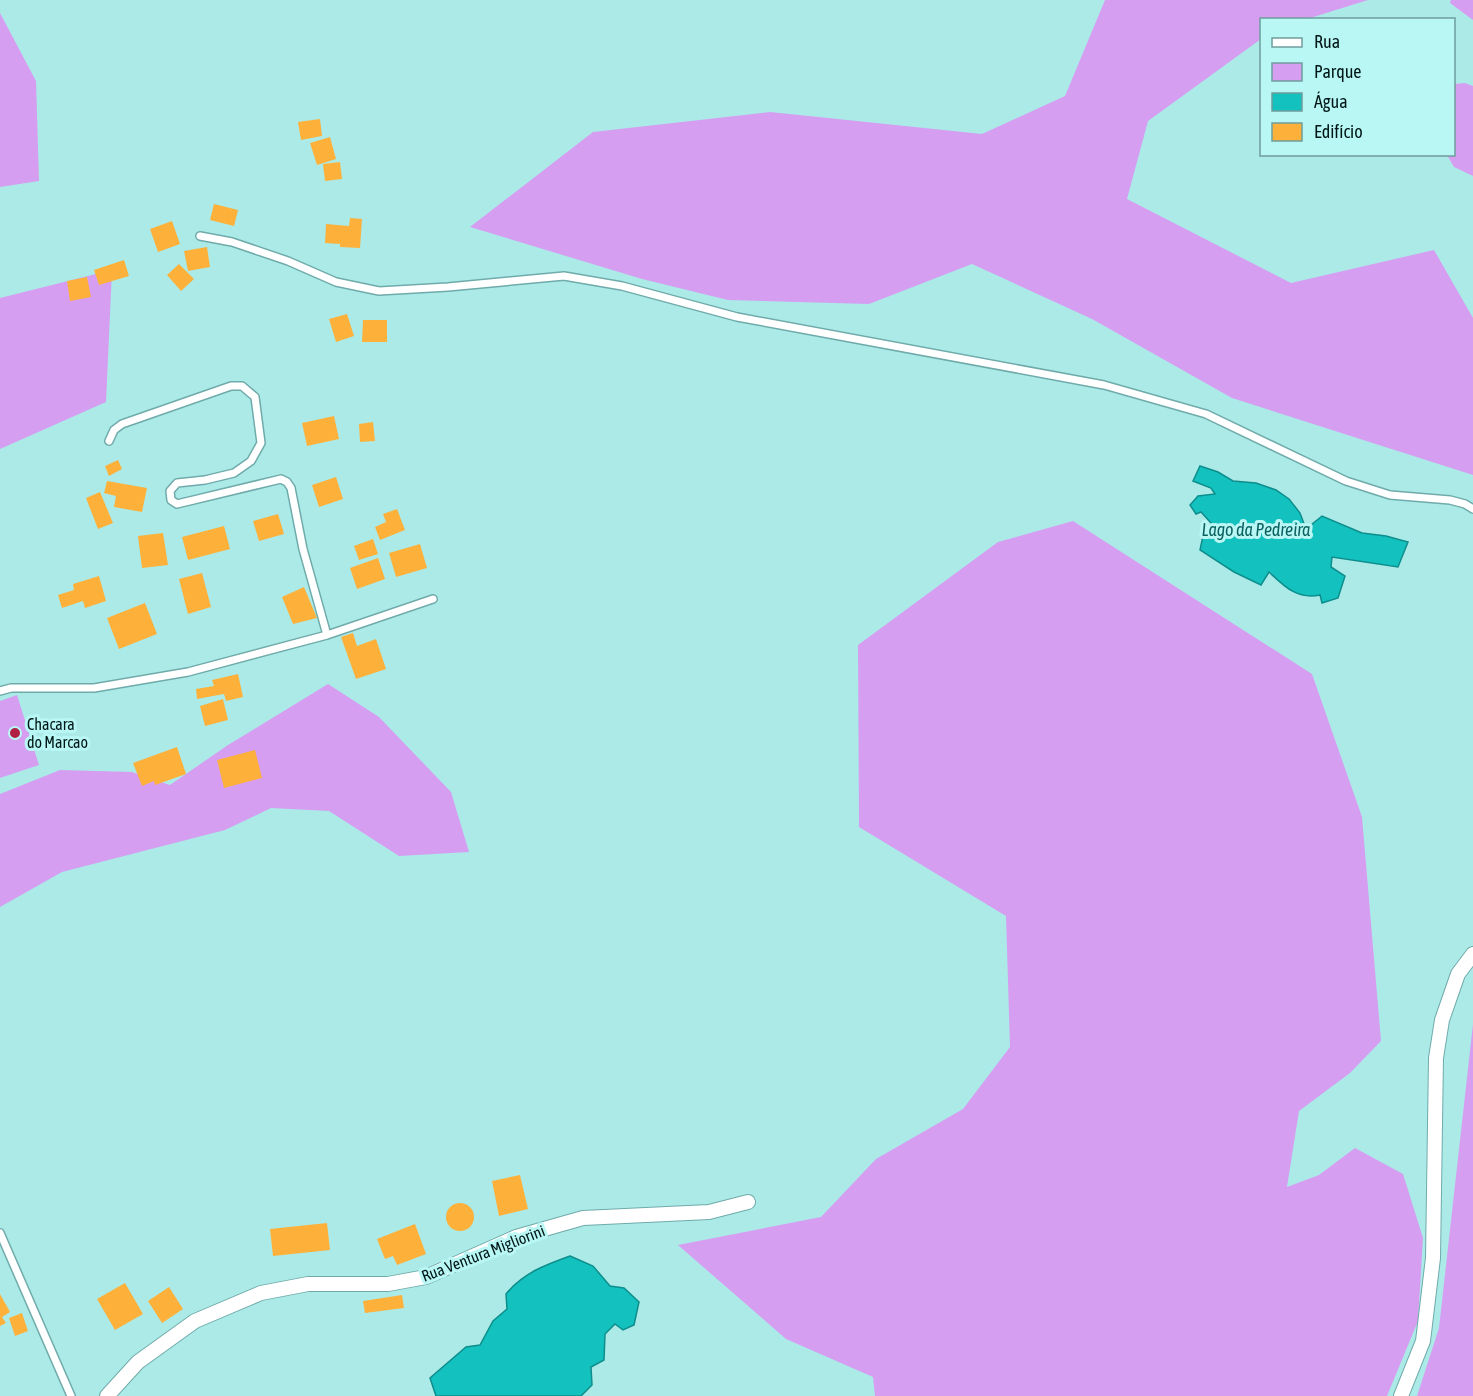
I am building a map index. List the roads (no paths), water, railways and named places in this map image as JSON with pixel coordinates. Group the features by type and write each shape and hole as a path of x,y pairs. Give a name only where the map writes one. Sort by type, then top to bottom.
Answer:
{"street":[{"path":"1401,1396 1424,1341 1433,1258 1436,1058 1442,1020 1458,974 1473,954"},
{"name":"Rua Ventura Migliorini","path":"107,1396 138,1362 195,1321 261,1293 308,1284 388,1284 426,1277 516,1237 584,1218 709,1212 748,1202"}],"lane":[{"path":"200,236 232,242 288,261 336,282 379,291 564,276 622,286 737,317 1104,385 1206,414 1346,482 1390,495 1450,500 1473,509"},
{"path":"109,441 114,430 122,424 231,386 242,386 255,397 261,443 251,461 234,473 205,480 177,483 170,491 171,500 177,504 281,479 287,482 291,488 303,549 327,635"},
{"path":"0,691 11,688 74,689 106,686 188,672 327,635 433,599"},
{"path":"0,1233 71,1396"}],"water":[{"name":"Lago da Pedreira","path":"1200,466 1218,472 1233,481 1256,483 1276,490 1289,499 1300,513 1306,529 1322,516 1362,533 1408,542 1398,567 1332,557 1331,567 1345,576 1338,598 1322,603 1320,595 1298,594 1269,572 1261,585 1234,572 1200,550 1203,536 1211,530 1211,523 1201,512 1196,514 1190,505 1198,496 1215,494 1211,488 1193,481"},
{"path":"570,1256 593,1266 610,1286 624,1288 639,1302 634,1325 623,1330 615,1324 605,1334 604,1360 591,1367 592,1385 581,1396 436,1396 430,1378 466,1347 480,1345 493,1321 507,1309 506,1294 520,1280 535,1270"}],"place":[{"name":"Chacara do Marcao","path":"15,733"}]}
